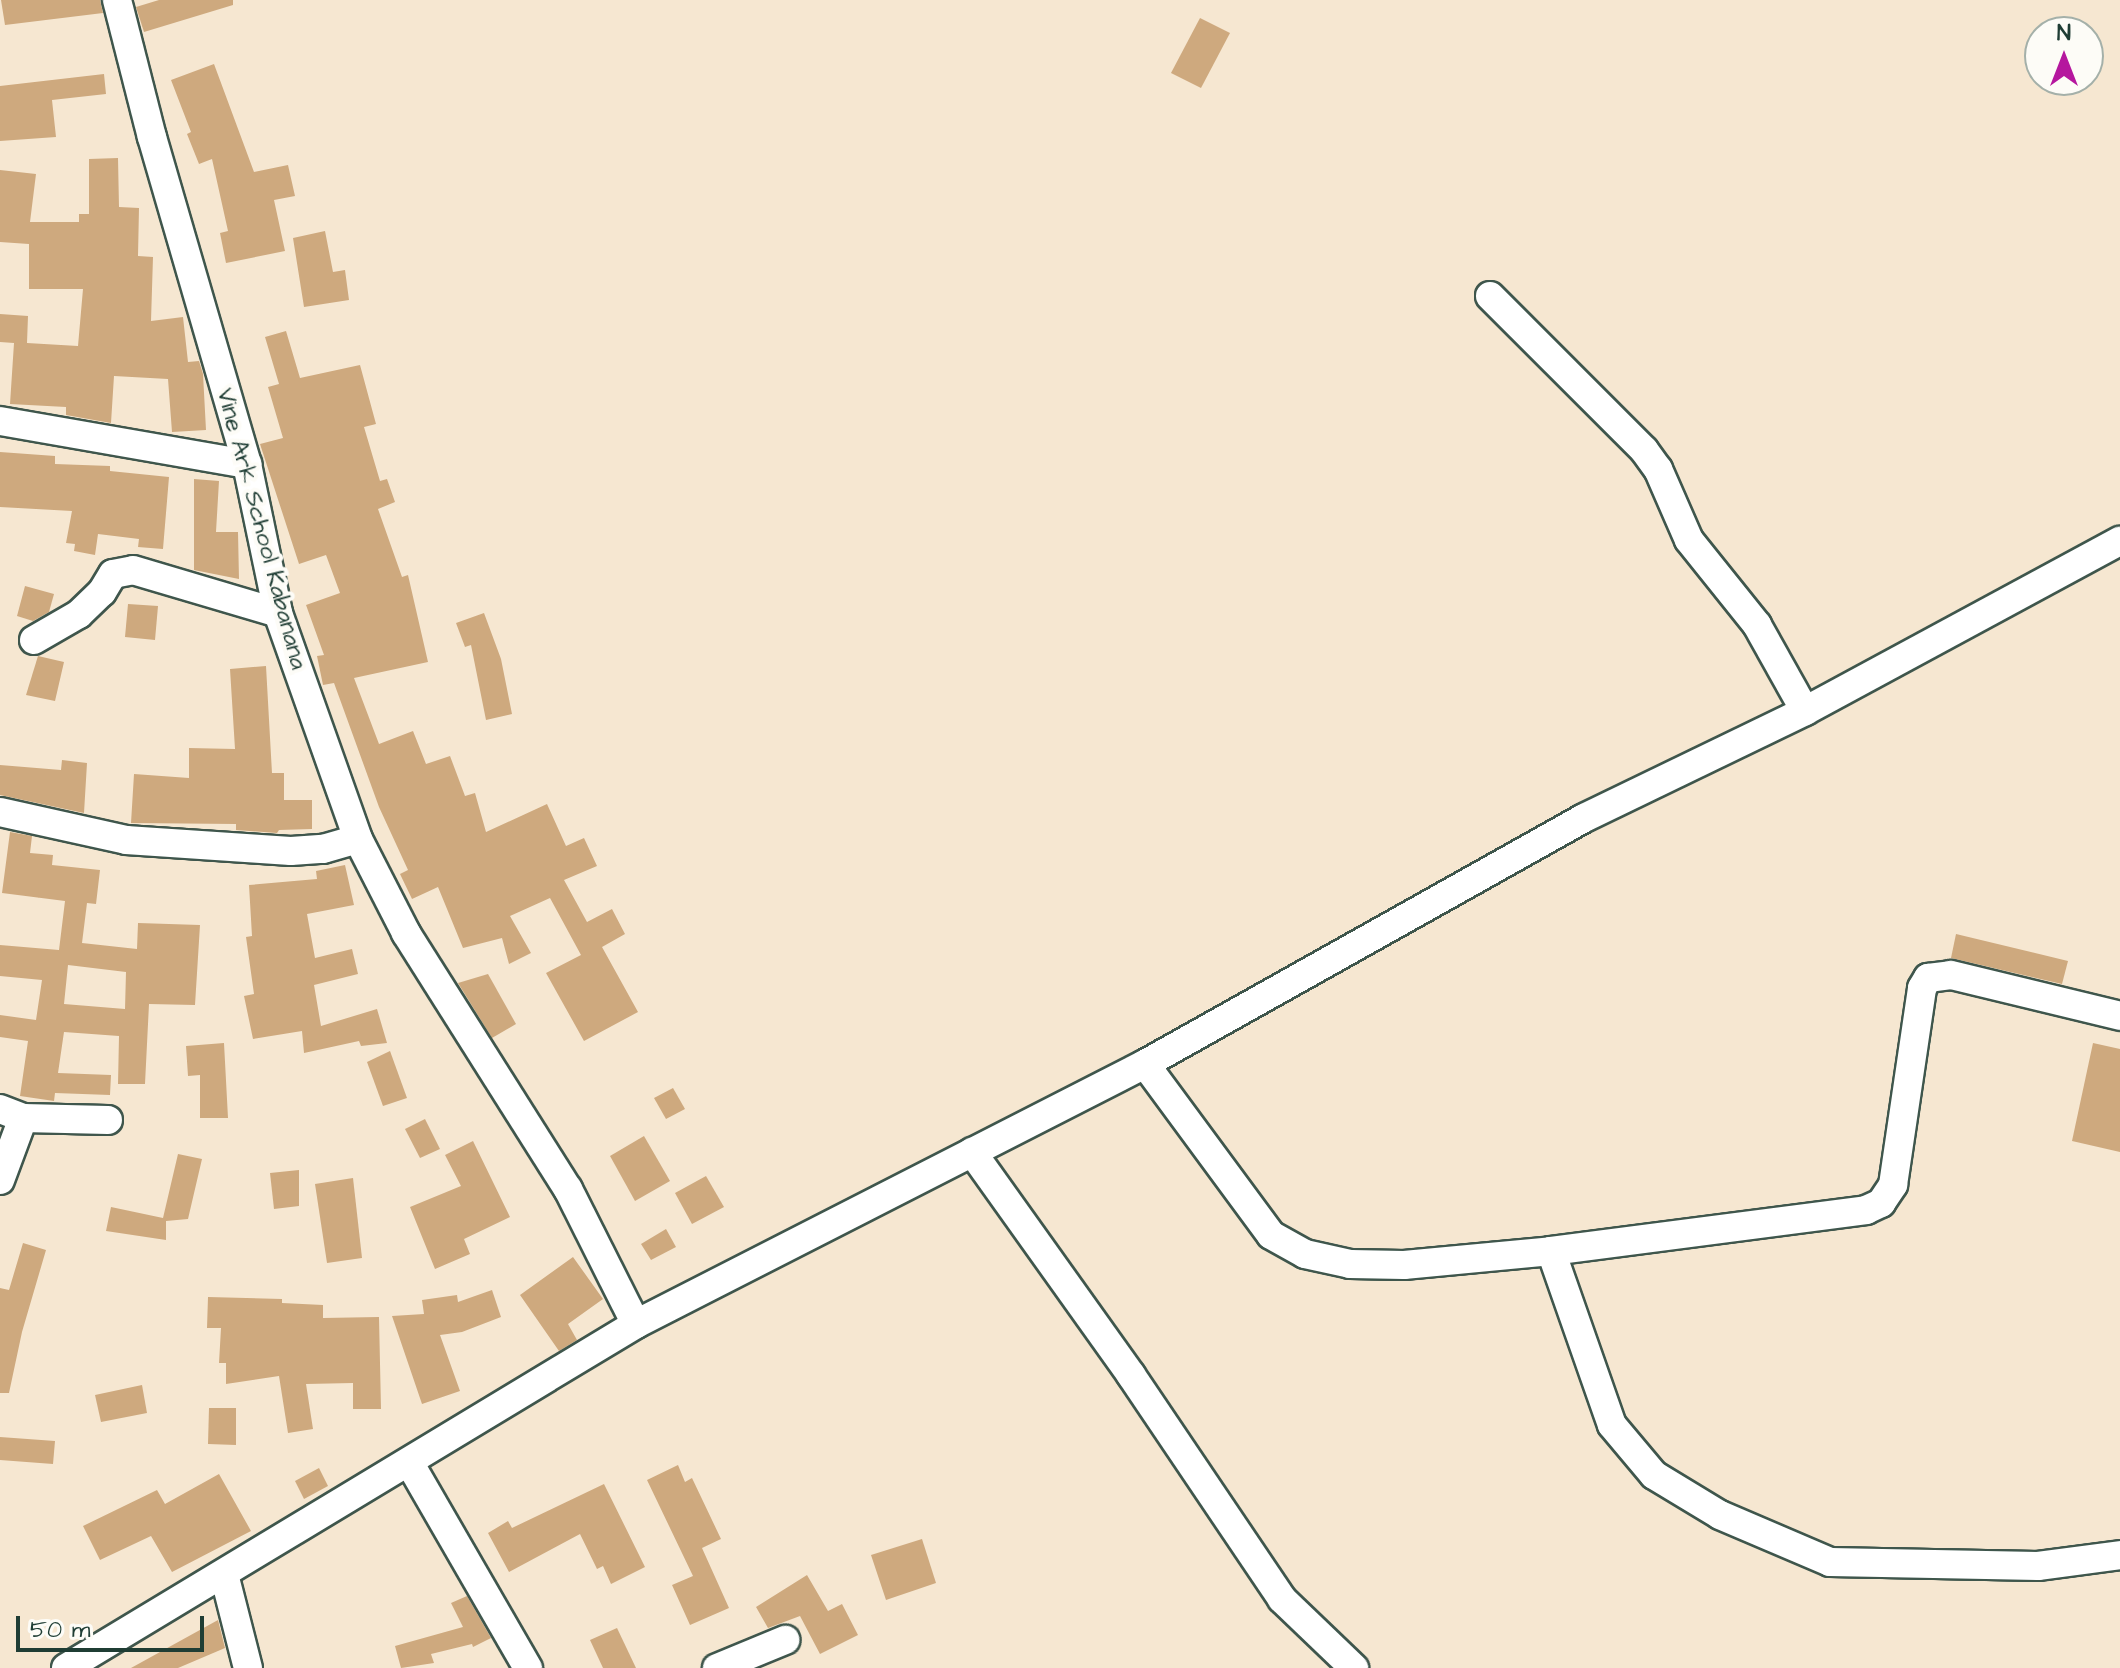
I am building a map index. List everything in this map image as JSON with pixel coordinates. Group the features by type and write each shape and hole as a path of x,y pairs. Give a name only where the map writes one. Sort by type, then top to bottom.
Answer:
{"street":[{"name":"Vine Ark School Kabanana","path":"117,0 152,137 247,464 278,613 358,839 406,933 568,1189 636,1324"},
{"path":"1490,296 1644,450 1658,469 1689,540 1757,625 1805,711"},
{"path":"0,421 247,464"},
{"path":"66,1668 636,1324 1145,1064 1584,818 1805,711 2120,541"},
{"path":"34,640 79,614 102,592 113,574 133,570 278,613"},
{"path":"0,812 126,840 291,851 323,849 358,839"},
{"path":"1145,1064 1271,1235 1305,1254 1350,1264 1404,1265 1551,1251 1866,1210 1881,1203 1893,1185 1922,988 1928,978 1951,975 2120,1016"},
{"path":"0,1180 12,1114 108,1120"},
{"path":"972,1152 1131,1375 1282,1599 1354,1668"},
{"path":"1551,1251 1612,1425 1654,1475 1720,1515 1830,1562 2038,1566 2120,1555"},
{"path":"409,1462 528,1668"},
{"path":"224,1574 248,1668"},
{"path":"717,1668 785,1640"}],"building":[{"path":"1,0 100,0 103,13 5,25"},
{"path":"159,0 233,0 233,5 144,32 136,7"},
{"path":"1200,18 1230,33 1201,88 1171,73"},
{"path":"214,64 254,172 288,165 295,196 274,200 285,251 226,263 220,233 228,231 212,159 199,164 187,134 191,132 171,80"},
{"path":"104,74 106,94 52,100 56,137 0,141 0,86"},
{"path":"118,158 119,207 139,208 138,256 153,257 151,321 183,317 188,362 199,361 203,374 206,430 172,432 168,379 114,376 111,423 66,415 66,407 10,404 14,343 0,342 0,314 28,316 27,343 78,346 83,289 29,289 29,244 0,242 0,170 36,174 30,222 79,222 79,214 89,214 89,159"},
{"path":"325,231 333,272 345,270 349,300 304,307 293,238"},
{"path":"286,331 300,378 360,365 376,424 364,427 380,481 387,479 395,502 378,509 402,577 408,575 428,662 354,678 379,744 413,731 426,764 450,756 465,796 475,793 486,832 547,804 566,846 584,838 597,866 564,880 587,922 612,909 625,934 602,947 638,1012 584,1041 546,973 581,955 550,898 510,916 531,953 509,964 502,938 463,948 438,887 412,899 400,874 408,870 379,807 334,683 323,685 317,656 324,655 306,605 340,593 326,555 299,564 260,444 283,438 268,387 279,384 265,337"},
{"path":"0,452 55,456 55,464 110,466 110,471 169,477 163,549 138,547 139,539 98,534 95,555 74,551 75,544 66,543 72,511 0,507"},
{"path":"194,479 219,481 216,532 238,532 239,579 194,570"},
{"path":"25,586 54,594 49,612 33,621 17,616"},
{"path":"128,604 158,606 155,640 125,637"},
{"path":"484,613 501,659 512,714 486,720 471,645 465,647 456,623"},
{"path":"38,656 64,662 55,701 26,695"},
{"path":"266,666 272,773 284,773 284,800 312,800 312,829 279,830 277,833 236,830 236,824 131,823 134,774 189,778 189,748 235,749 230,669"},
{"path":"62,760 87,763 84,813 0,795 0,765 61,770"},
{"path":"10,832 32,836 30,853 53,855 52,865 100,870 96,904 87,903 82,943 137,949 138,923 200,925 195,1005 149,1004 145,1084 118,1084 119,1036 64,1032 58,1073 111,1075 110,1095 55,1093 54,1101 20,1096 28,1041 0,1037 0,1015 36,1020 42,980 0,976 0,945 59,950 65,901 2,893","holes":["68,965 126,972 125,1009 64,1004"]},
{"path":"345,865 354,905 307,914 315,958 352,949 358,974 314,985 321,1026 377,1009 387,1043 361,1046 359,1041 304,1053 302,1031 253,1039 244,996 254,994 246,937 252,936 249,885 317,879 316,871"},
{"path":"1956,934 2068,961 2062,984 1951,958"},
{"path":"488,974 516,1024 492,1038 458,983"},
{"path":"224,1043 228,1118 200,1118 200,1075 188,1076 186,1046"},
{"path":"2093,1043 2120,1049 2120,1152 2072,1141"},
{"path":"390,1051 407,1098 383,1106 367,1062"},
{"path":"673,1088 685,1109 666,1119 654,1098"},
{"path":"425,1119 440,1149 420,1158 405,1129"},
{"path":"644,1136 670,1181 635,1201 610,1156"},
{"path":"473,1141 510,1217 464,1239 470,1254 435,1269 410,1207 461,1186 445,1155"},
{"path":"178,1154 202,1159 188,1219 166,1221 166,1240 106,1231 111,1207 163,1218"},
{"path":"299,1170 299,1206 274,1209 270,1173"},
{"path":"706,1176 724,1207 692,1224 675,1193"},
{"path":"353,1178 362,1258 327,1263 315,1184"},
{"path":"666,1229 676,1247 651,1260 641,1244"},
{"path":"23,1243 46,1250 22,1332 9,1393 0,1393 0,1288 9,1290"},
{"path":"573,1257 603,1299 568,1324 577,1340 559,1351 520,1295"},
{"path":"492,1290 501,1317 462,1332 440,1335 460,1391 422,1404 392,1316 424,1314 422,1300 457,1295 458,1302"},
{"path":"208,1297 282,1299 282,1303 323,1305 323,1318 379,1317 381,1409 353,1409 353,1383 306,1384 313,1429 288,1433 279,1376 226,1384 226,1363 219,1363 221,1328 207,1328"},
{"path":"142,1385 147,1413 101,1422 95,1395"},
{"path":"209,1408 236,1408 236,1445 208,1444"},
{"path":"0,1437 55,1441 53,1464 0,1460"},
{"path":"678,1465 685,1482 692,1478 721,1539 702,1548 729,1608 690,1625 672,1585 693,1576 647,1480"},
{"path":"319,1468 328,1486 304,1499 295,1481"},
{"path":"219,1474 251,1531 172,1572 151,1536 100,1560 83,1526 157,1490 165,1504"},
{"path":"604,1484 645,1567 611,1584 603,1566 597,1569 580,1534 509,1572 488,1533 508,1521 512,1528"},
{"path":"922,1539 936,1583 886,1600 871,1555"},
{"path":"807,1575 828,1611 842,1604 858,1635 820,1654 800,1616 768,1628 756,1607"},
{"path":"467,1596 491,1638 473,1647 472,1644 431,1654 434,1663 401,1668 395,1646 463,1627 451,1603"},
{"path":"218,1620 225,1648 178,1668 131,1668"},
{"path":"617,1628 636,1668 603,1668 590,1640"}]}
